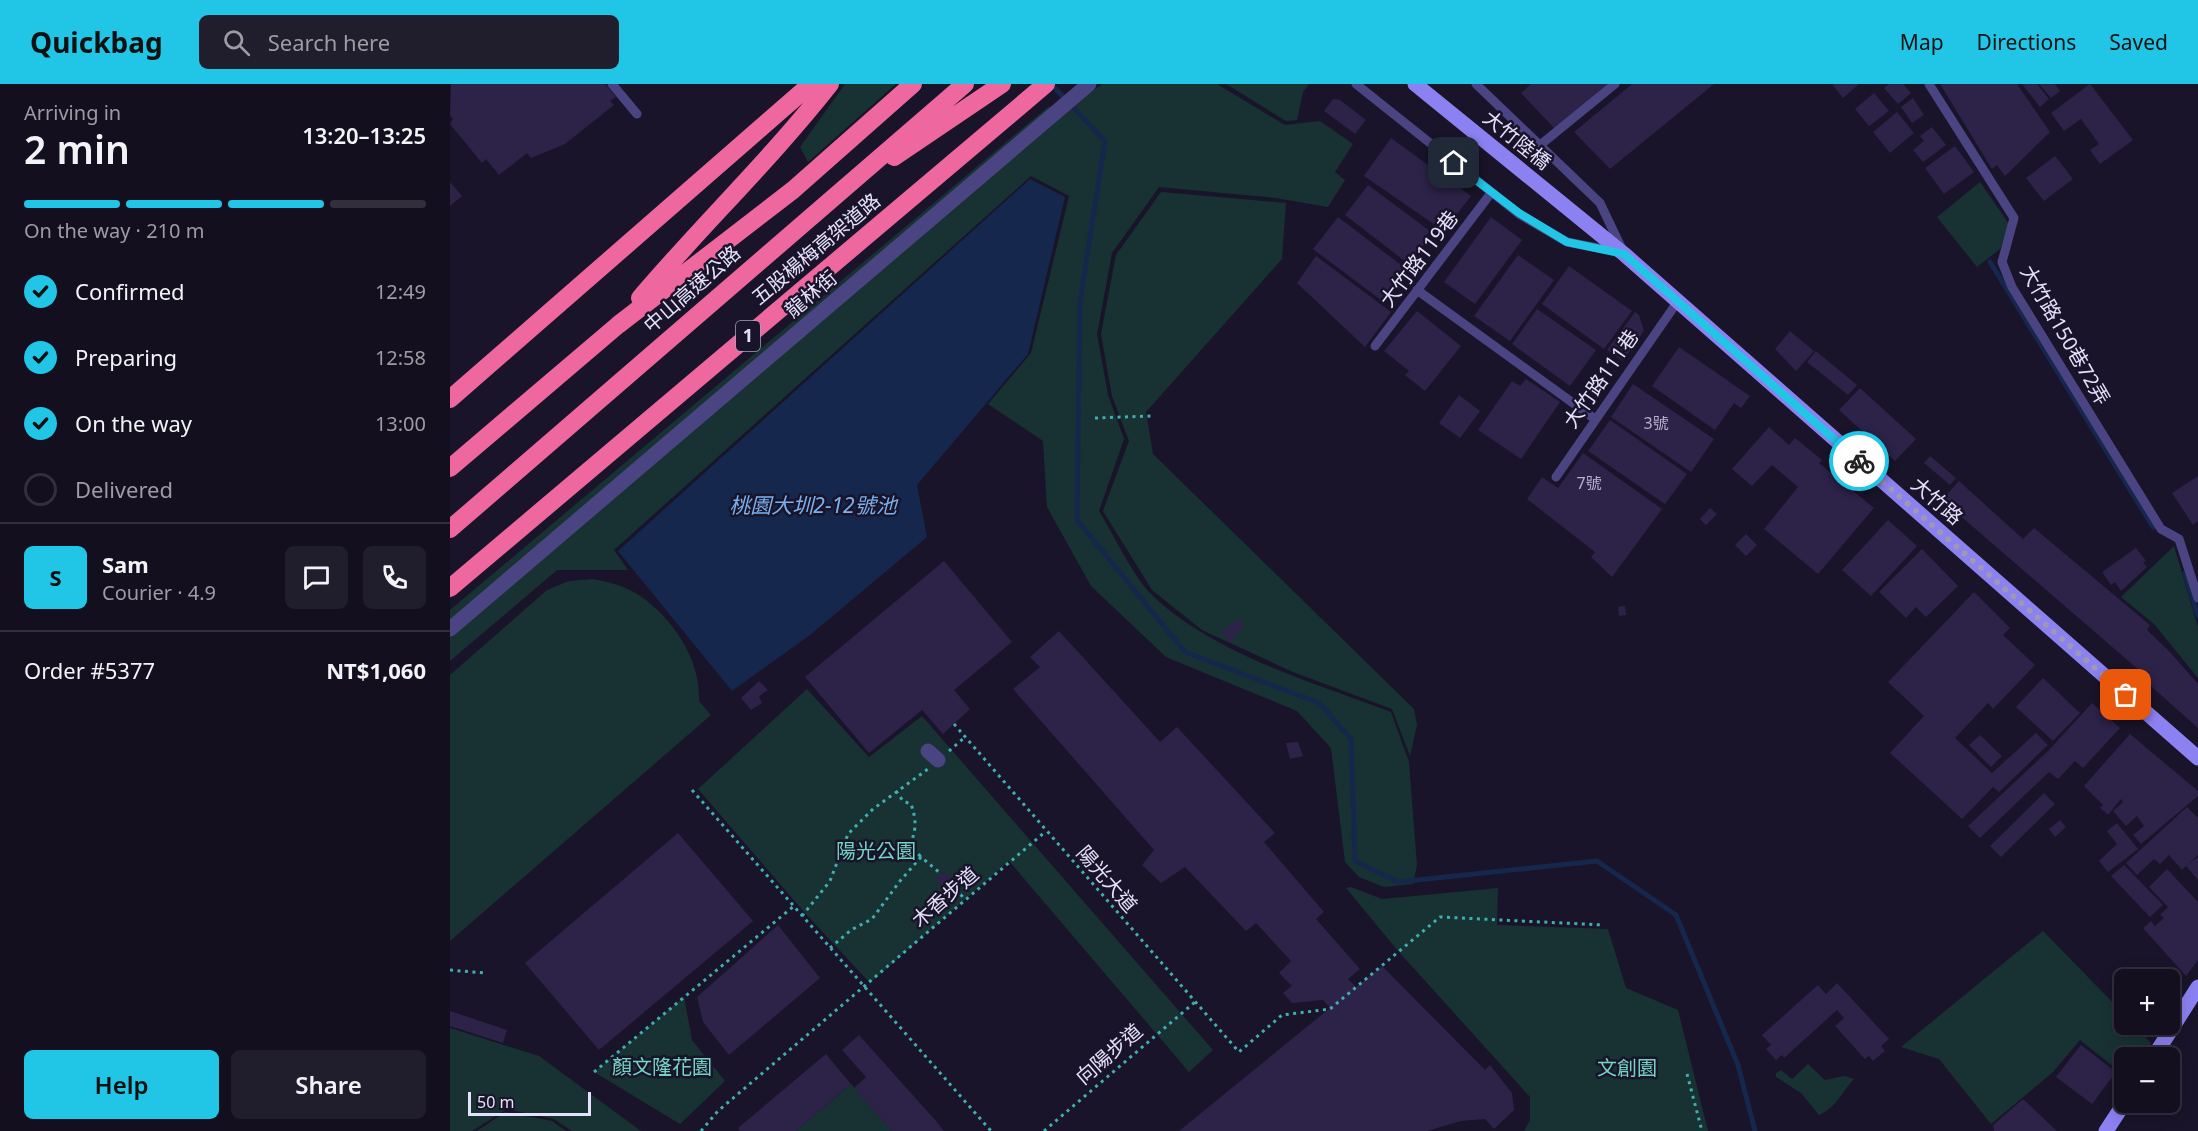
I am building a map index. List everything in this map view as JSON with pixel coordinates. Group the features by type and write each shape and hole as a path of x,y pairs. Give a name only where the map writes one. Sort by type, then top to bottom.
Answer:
{"highway":[{"path":"450,399 810,84"},
{"path":"618,325 679,252 800,122 830,84"},
{"name":"中山高速公路","path":"450,468 618,325 793,190 914,84"},
{"name":"中山高速公路","path":"450,529 965,84"},
{"path":"818,209 1002,84"},
{"name":"五股楊梅高架道路","path":"450,588 1046,84"}],"main road":[{"name":"大竹陸橋","path":"1415,84 1593,228"},
{"name":"大竹路","path":"1593,228 2198,758"},
{"path":"2160,1047 2198,987"},
{"path":"2106,1131 2118,1113"}],"street":[{"name":"龍林街","path":"450,629 1089,84"}],"lane":[{"path":"612,84 637,114"},
{"path":"1356,84 1491,193 1567,242 1624,254"},
{"path":"1476,84 1600,203 1624,254"},
{"path":"1539,146 1615,84"},
{"name":"大竹路150巷72弄","path":"1929,84 2014,218 2002,262 2012,287 2161,529 2179,539 2198,598"},
{"name":"大竹路119巷","path":"1376,346 1491,193"},
{"path":"1417,290 1594,419"},
{"name":"大竹路111巷","path":"1556,477 1594,419 1678,301"}],"path":[{"path":"1095,418 1151,416"},
{"name":"陽光大道","path":"954,724 1045,832 1239,1052 1282,1015 1330,1009 1440,917 1604,925"},
{"path":"802,916 830,881 848,834 933,756 965,737"},
{"path":"693,790 991,1131"},
{"path":"896,791 903,801 911,804 916,818 915,836 910,844 940,873"},
{"name":"木香步道","path":"701,1131 718,1111 1045,832"},
{"path":"830,948 851,930 872,919 921,857"},
{"path":"950,884 965,898"},
{"path":"594,1072 794,906"},
{"path":"450,970 485,973"},
{"name":"向陽步道","path":"1044,1131 1195,1002"},
{"path":"1687,1074 1701,1131"}],"green space":[{"path":"845,84 896,84 808,162 800,147"},
{"path":"1103,84 1217,84 1285,125 1320,121 1353,144 1335,172 1345,180 1328,207 1276,198 1159,187 1112,253 1097,334 1108,395 1124,439 1099,511 1144,586 1174,614 1232,649 1263,664 1391,712 1409,762 1417,865 1413,884 1384,887 1359,877 1345,862 1331,748 1297,711 1166,657 1091,586 1047,507 1043,441 988,404 1031,353 1069,196 1031,176 614,550 628,570 557,570 450,661 450,610 1049,106 1064,115 1085,95"},
{"path":"1226,84 1309,84 1303,92 1297,120 1286,121"},
{"path":"1980,182 2009,224 2000,249 1977,267 1937,217"},
{"path":"1161,192 1286,203 1282,259 1146,412 1153,454 1414,709 1417,725 1410,756 1392,709 1293,672 1202,630 1152,590 1103,511 1129,441 1112,396 1101,334 1116,255"},
{"path":"2174,546 2198,627 2198,678 2154,624 2121,597"},
{"path":"593,579 629,590 664,616 690,656 698,686 699,701 711,715 450,941 450,675 547,590 569,581"},
{"name":"陽光公園","path":"807,689 869,757 922,716 1213,1050 1189,1072 1009,861 870,983 805,913 698,789"},
{"name":"文創園","path":"1351,887 1382,899 1498,888 1497,925 1608,929 1626,988 1678,1010 1708,1131 1524,1131 1530,1120 1530,1097 1399,952 1346,888"},
{"path":"2043,931 2114,1004 2114,1035 2143,1035 2151,1043 2148,1047 2114,1047 2114,1067 2080,1040 2053,1072 1991,1124 1939,1059 1901,1047"},
{"name":"顏文隆花園","path":"684,997 692,1040 725,1081 680,1124 594,1072"},
{"path":"450,1028 539,1056 641,1131 572,1131 554,1119 507,1109 472,1131 450,1131"},
{"path":"1808,1064 1825,1080 1844,1076 1854,1079 1835,1104 1819,1115 1801,1093 1776,1077 1776,1073 1781,1070 1792,1079"},
{"path":"851,1084 892,1131 796,1131"},
{"path":"505,1112 552,1121 566,1131 477,1131"}],"water":[{"name":"桃園大圳2-12號池","path":"1030,179 1065,197 1028,354 917,485 927,537 810,635 732,691 618,551"}],"building":[{"path":"451,84 605,84 616,97 610,101 614,105 565,144 531,158 527,153 499,175 486,159 482,163 450,124 453,119 450,115"},
{"path":"1531,84 1609,84 1555,129 1521,93"},
{"path":"1632,84 1714,84 1610,169 1574,132"},
{"path":"1832,84 1859,84 1843,98"},
{"path":"1889,84 1903,84 1911,93 1898,104 1884,88"},
{"path":"1940,84 2017,84 2050,132 2005,176 1997,165 1992,169"},
{"path":"2022,84 2037,84 2049,99 2040,107"},
{"path":"2039,84 2055,84 2060,91 2051,98"},
{"path":"2090,84 2133,140 2100,164 2090,150 2099,144 2081,119 2064,131 2051,113"},
{"path":"1874,93 1889,111 1869,126 1855,109"},
{"path":"1913,98 1924,115 1912,123 1901,107"},
{"path":"1333,99 1340,100 1366,120 1355,134 1324,111"},
{"path":"1897,112 1914,133 1890,153 1873,132"},
{"path":"1932,127 1946,145 1923,162 1913,150 1924,141 1920,136"},
{"path":"1391,138 1471,196 1444,231 1364,176"},
{"path":"1955,146 1974,172 1944,194 1925,168"},
{"path":"2055,156 2073,179 2044,201 2026,178"},
{"path":"450,182 462,196 450,206"},
{"path":"1368,185 1430,231 1427,235 1430,237 1412,261 1409,258 1406,262 1345,215"},
{"path":"1338,217 1405,268 1381,300 1313,249"},
{"path":"1491,217 1522,240 1475,304 1444,282"},
{"path":"1518,255 1554,280 1510,341 1474,316"},
{"path":"1316,256 1391,312 1365,347 1297,283"},
{"path":"1569,266 1632,311 1604,349 1542,304"},
{"path":"1537,309 1596,350 1570,386 1512,344"},
{"path":"1417,311 1461,346 1425,391 1405,375 1409,371 1384,351"},
{"path":"1635,312 1639,315 1644,331 1623,361 1607,350"},
{"path":"1790,331 1814,351 1796,371 1775,349"},
{"path":"1679,347 1750,396 1741,408 1734,403 1715,430 1652,386"},
{"path":"1816,351 1857,385 1848,395 1807,362"},
{"path":"1526,379 1560,402 1521,459 1478,430 1512,381 1520,386"},
{"path":"1633,384 1714,439 1691,472 1611,417"},
{"path":"1860,388 1916,439 1895,461 1839,410"},
{"path":"1459,395 1480,411 1460,438 1439,423"},
{"path":"1610,420 1687,474 1665,504 1588,451"},
{"path":"1769,427 1789,445 1795,438 1822,460 1819,463 1874,508 1818,574 1764,529 1798,487 1772,465 1752,486 1732,469"},
{"path":"1583,453 1662,509 1612,577 1591,557 1595,552 1527,499 1542,477 1558,488"},
{"path":"1930,456 1956,478 1950,485 1924,463"},
{"path":"2198,476 2198,521 2193,525 2172,493"},
{"path":"1959,481 2023,539 2034,528 2150,625 2147,630 2198,684 2198,728 2144,680 2147,677 1942,500"},
{"path":"1710,508 1717,514 1706,525 1700,519"},
{"path":"1888,520 1917,546 1871,596 1842,570"},
{"path":"1746,534 1757,545 1746,556 1735,545"},
{"path":"2136,548 2146,561 2143,563 2147,567 2121,591 2115,582 2111,585 2102,572"},
{"path":"1922,549 1958,586 1926,617 1916,607 1906,618 1879,592"},
{"path":"944,561 1012,642 954,690 970,709 943,734 922,710 869,753 805,677"},
{"path":"1974,592 2010,628 2003,635 2035,665 1993,709 1988,703 1955,738 1992,773 2036,733 2048,745 1999,792 1993,787 1962,819 1890,753 1924,716 1888,682"},
{"path":"1625,606 1626,615 1619,616 1618,607"},
{"path":"1239,619 1245,627 1233,636 1235,639 1230,643 1221,631"},
{"path":"1059,631 1160,742 1177,727 1275,833 1264,842 1324,912 1316,919 1360,969 1348,979 1356,987 1382,966 1485,1070 1490,1065 1512,1093 1514,1110 1494,1129 1485,1119 1461,1121 1427,1131 1179,1131 1330,1008 1323,1000 1292,1003 1283,993 1292,986 1279,973 1291,961 1256,923 1246,931 1185,867 1161,883 1142,865 1154,850 1013,689 1040,667 1030,657"},
{"path":"2043,678 2080,713 2053,741 2016,707"},
{"path":"759,681 768,690 759,696 762,703 751,710 741,698"},
{"path":"2092,703 2120,728 2083,768 2075,761 2058,779 2049,772 1980,838 1968,826 2049,750"},
{"path":"2130,734 2198,791 2198,796 2141,844 2133,835 2144,826 2137,816 2126,826 2113,811 2123,802 2121,799 2108,815 2100,808 2103,805 2084,786"},
{"path":"1980,735 2002,756 1991,767 1969,745"},
{"path":"1298,742 1303,756 1290,759 1286,743"},
{"path":"2044,793 2055,804 2001,857 1990,846"},
{"path":"2187,807 2198,818 2198,855 2182,870 2169,855 2160,864 2154,859 2137,875 2126,863"},
{"path":"2060,820 2066,827 2055,837 2049,829"},
{"path":"2117,823 2138,849 2108,872 2099,861 2117,844 2107,831"},
{"path":"678,833 753,921 599,1050 525,963"},
{"path":"2198,857 2198,880 2186,866"},
{"path":"2124,865 2163,905 2150,917 2111,876"},
{"path":"2167,869 2198,902 2198,960 2186,976 2143,928 2151,921 2155,926 2164,918 2160,915 2168,907 2149,887"},
{"path":"943,872 951,876 950,884 942,885 935,879"},
{"path":"778,925 820,978 729,1055 703,1022 697,997"},
{"path":"1837,983 1889,1039 1881,1046 1885,1051 1873,1061 1869,1056 1865,1059 1835,1026 1844,1018 1837,1010 1784,1058 1782,1055 1776,1060 1766,1049 1771,1045 1762,1035 1818,985 1826,994"},
{"path":"450,1011 507,1030 503,1043 450,1026"},
{"path":"859,1035 944,1131 892,1131 854,1088 866,1077 842,1050"},
{"path":"2081,1045 2114,1070 2114,1075 2092,1104 2056,1077"},
{"path":"826,1054 851,1084 796,1131 740,1131 738,1128"},
{"path":"2023,1099 2057,1131 1994,1131 1993,1125"}],"waterway":[{"path":"1051,84 1105,141 1080,301 1077,520 1185,652 1319,703 1351,739 1355,861 1398,882 1597,861 1676,915 1738,1065 1755,1131"},
{"path":"1990,262 2153,527"},
{"path":"2185,573 2198,616"}],"way so far":[{"path":"1859,461 2126,695"}],"route":[{"path":"1454,163 1519,213 1567,242 1624,254 1859,461"}]}
